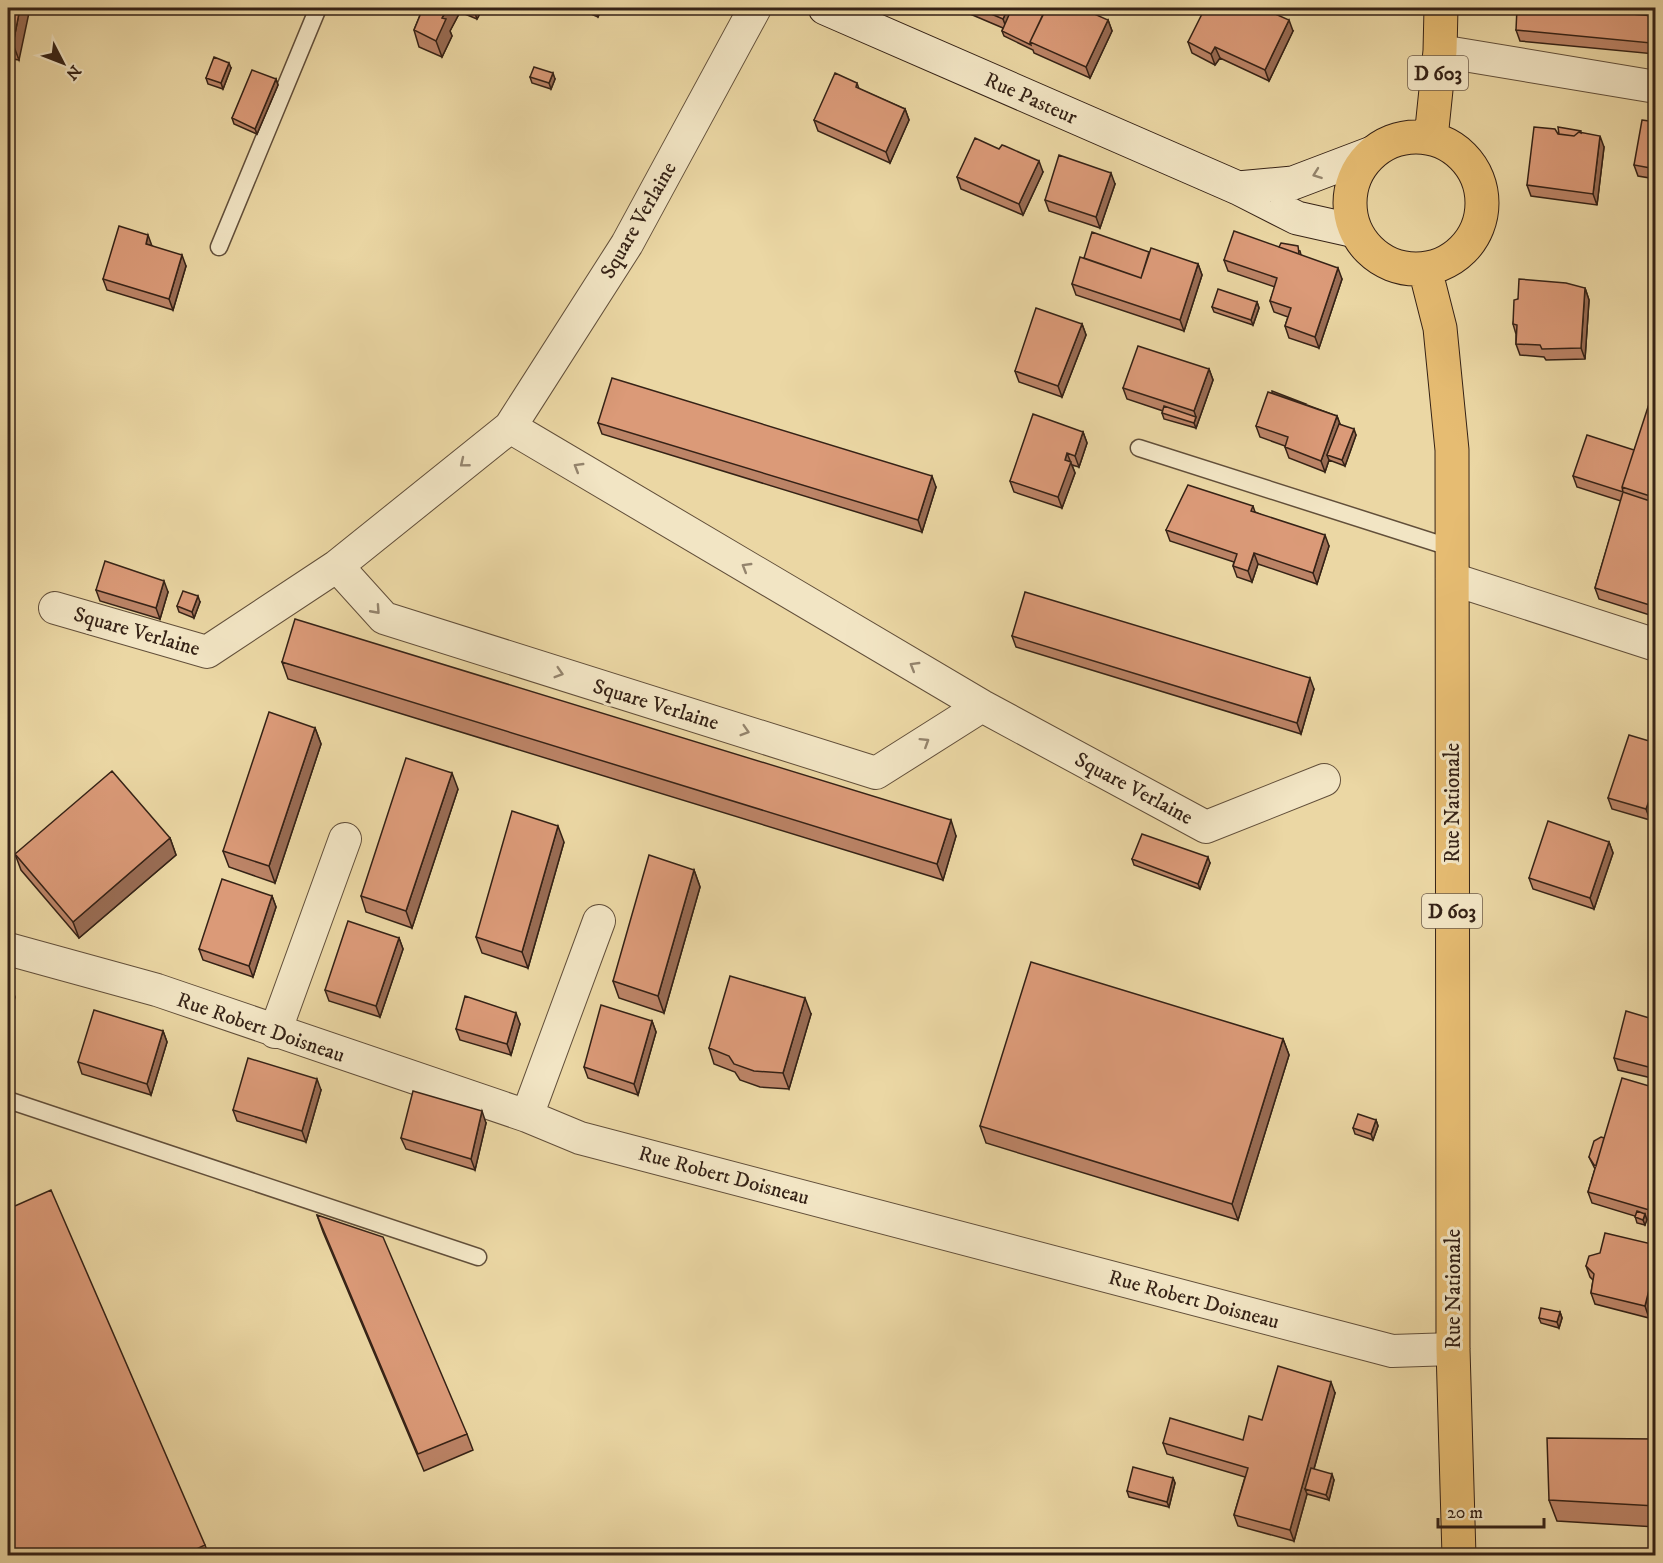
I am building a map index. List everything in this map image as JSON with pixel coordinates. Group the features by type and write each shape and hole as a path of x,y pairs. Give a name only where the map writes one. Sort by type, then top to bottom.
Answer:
{"main road":[{"name":"Rue Pasteur","path":"825,8 1238,188 1297,218 1355,231"},
{"name":"D 603","path":"1431,138 1440,51 1441,8"},
{"path":"1410,137 1431,138 1452,147 1469,162 1479,183 1483,206 1477,228 1465,247 1447,262 1425,269 1404,268 1384,261 1367,248 1355,231 1350,210 1351,189 1359,170 1372,153 1389,142 1410,137"},
{"name":"Rue Pasteur","path":"1238,188 1293,183 1372,153"},
{"name":"Rue Nationale","path":"1425,269 1440,328 1452,450 1453,1349 1459,1556"}],"street":[{"name":"Square Verlaine","path":"55,608 207,652 337,566 510,427 627,244 755,8"},
{"path":"1440,51 1656,87"},
{"name":"Square Verlaine","path":"510,427 982,706 1206,827 1324,780"},
{"path":"1452,563 1656,645"},
{"name":"Square Verlaine","path":"337,566 384,618 876,773 982,706"},
{"path":"275,1032 345,839"},
{"path":"527,1116 598,921"},
{"name":"Rue Robert Doisneau","path":"8,949 157,990 527,1116 580,1138 1392,1351 1453,1349"}],"lane":[{"path":"219,247 318,8"},
{"path":"1139,448 1452,563"},
{"path":"8,1100 478,1257"}],"building":[{"path":"8,8 20,8 13,44 8,43"},
{"path":"423,8 448,8 442,18 446,19 436,41 414,30"},
{"path":"977,8 1008,8 1003,19"},
{"path":"1012,8 1034,8 1044,13 1030,42 1031,45 1002,31"},
{"path":"1046,8 1081,8 1108,20 1086,67 1030,42"},
{"path":"1205,8 1262,8 1289,20 1265,70 1215,47 1211,54 1188,42"},
{"path":"1517,8 1563,8 1654,16 1651,43 1516,30"},
{"path":"214,57 229,63 221,83 206,78"},
{"path":"534,67 553,73 549,83 530,77"},
{"path":"252,70 276,79 255,129 232,118"},
{"path":"835,73 857,83 856,87 905,109 886,152 814,120"},
{"path":"1642,120 1656,122 1656,169 1634,165"},
{"path":"1534,127 1555,129 1558,134 1574,136 1579,132 1600,136 1593,194 1527,185"},
{"path":"1558,127 1581,131 1581,133 1574,136 1559,134"},
{"path":"975,138 999,149 1002,145 1005,146 1039,161 1019,204 957,177"},
{"path":"1059,155 1111,173 1096,217 1045,200"},
{"path":"119,226 148,235 146,244 182,255 169,299 103,279"},
{"path":"1234,231 1338,268 1315,337 1285,326 1291,308 1270,301 1277,278 1224,260"},
{"path":"1092,232 1149,252 1141,278 1084,258"},
{"path":"1281,243 1298,246 1299,254 1279,247"},
{"path":"1151,248 1198,264 1180,320 1072,284 1080,257 1141,278"},
{"path":"1519,279 1566,283 1585,288 1581,348 1542,349 1540,345 1516,344 1517,325 1513,324 1514,300 1518,299"},
{"path":"1218,289 1257,302 1251,320 1212,307"},
{"path":"1036,308 1082,324 1058,386 1015,371"},
{"path":"1138,346 1209,369 1194,411 1123,388"},
{"path":"612,378 932,476 918,520 598,423"},
{"path":"1272,391 1306,404 1272,393"},
{"path":"1268,392 1337,416 1321,461 1285,447 1288,437 1256,426"},
{"path":"1649,404 1656,406 1656,498 1622,487"},
{"path":"1164,406 1196,417 1194,423 1162,413"},
{"path":"1033,414 1083,432 1075,456 1067,453 1065,460 1071,462 1058,497 1010,481"},
{"path":"1339,424 1354,429 1342,460 1327,455"},
{"path":"1587,435 1634,450 1622,487 1623,492 1573,476"},
{"path":"1188,485 1253,506 1251,511 1325,535 1313,573 1254,553 1248,571 1233,566 1237,554 1166,530"},
{"path":"1623,492 1656,503 1656,607 1595,588"},
{"path":"105,561 164,581 156,608 96,590"},
{"path":"183,591 198,596 192,612 177,606"},
{"path":"1025,592 1310,678 1297,723 1012,636"},
{"path":"295,619 951,820 937,864 282,662"},
{"path":"269,712 315,728 269,866 223,851"},
{"path":"1629,735 1656,743 1656,782 1646,809 1608,798"},
{"path":"406,758 452,773 406,911 361,896"},
{"path":"112,771 170,838 73,922 15,854"},
{"path":"512,811 558,826 522,952 476,937"},
{"path":"1548,821 1609,842 1590,898 1529,878"},
{"path":"1142,834 1208,857 1198,884 1132,859"},
{"path":"649,855 694,870 658,996 613,981"},
{"path":"1656,878 1656,896 1650,894"},
{"path":"222,879 272,896 249,966 199,949"},
{"path":"348,921 399,938 376,1006 325,990"},
{"path":"1031,962 1283,1039 1232,1204 980,1126"},
{"path":"730,976 805,998 783,1073 754,1071 734,1064 729,1056 709,1048"},
{"path":"465,996 516,1013 507,1044 456,1029"},
{"path":"601,1005 652,1021 634,1084 584,1067"},
{"path":"94,1010 163,1031 147,1084 78,1062"},
{"path":"1626,1011 1656,1020 1656,1069 1614,1058"},
{"path":"248,1058 317,1079 302,1131 233,1110"},
{"path":"1622,1078 1656,1088 1656,1212 1588,1192"},
{"path":"413,1091 482,1111 471,1159 401,1138"},
{"path":"1358,1114 1376,1120 1371,1134 1353,1128"},
{"path":"1601,1137 1604,1138 1596,1166 1589,1157 1594,1141"},
{"path":"51,1190 205,1545 182,1556 8,1556 8,1209"},
{"path":"1637,1211 1645,1214 1643,1220 1635,1217"},
{"path":"317,1215 383,1237 467,1434 418,1454"},
{"path":"1605,1233 1656,1245 1656,1262 1645,1306 1591,1293 1594,1274 1586,1266 1589,1256 1600,1253"},
{"path":"1541,1308 1560,1312 1557,1322 1539,1318"},
{"path":"1278,1366 1331,1382 1290,1530 1234,1515 1248,1468 1163,1443 1170,1418 1243,1440 1249,1416 1262,1420"},
{"path":"1547,1438 1656,1439 1656,1506 1549,1500"},
{"path":"1133,1467 1173,1478 1167,1502 1127,1491"},
{"path":"1311,1468 1332,1474 1326,1495 1305,1489"}]}
